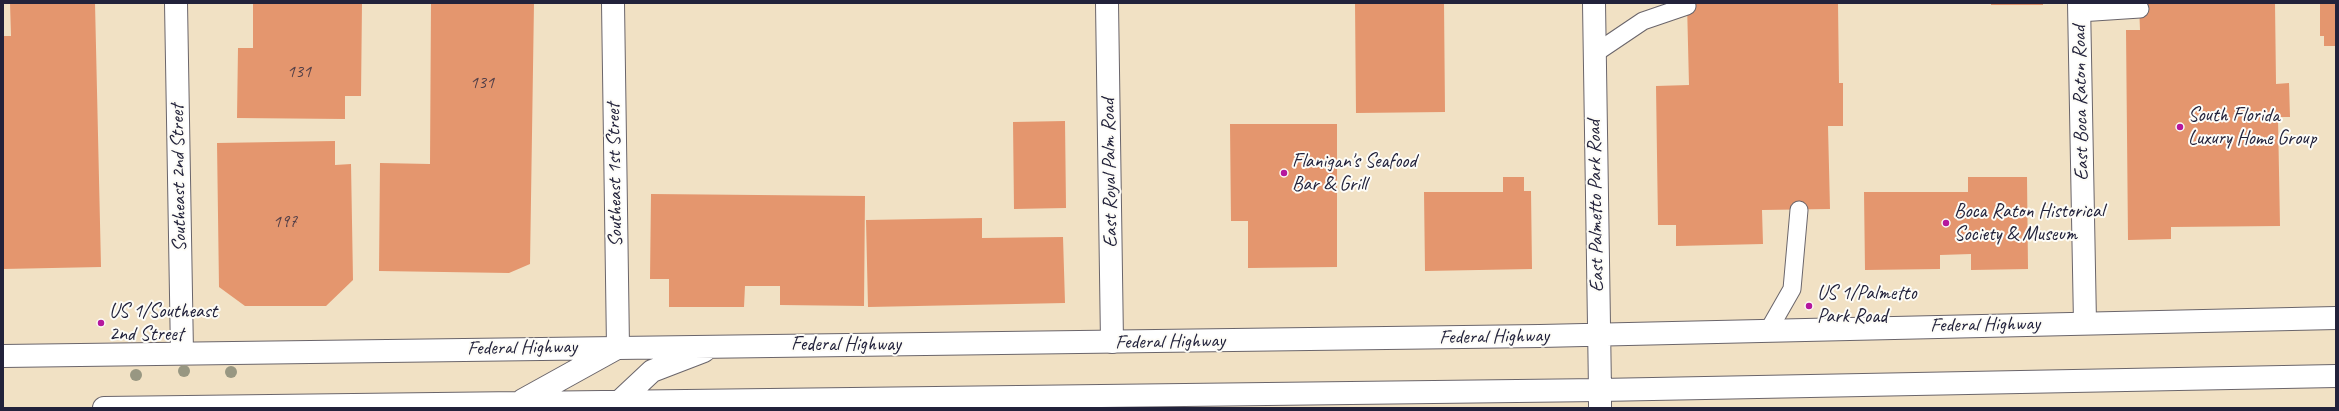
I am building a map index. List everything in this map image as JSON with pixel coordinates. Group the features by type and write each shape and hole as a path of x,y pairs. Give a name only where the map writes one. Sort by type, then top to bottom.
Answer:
{"main road":[{"name":"Southeast 2nd Street","path":"176,3 182,353"},
{"name":"Southeast 1st Street","path":"613,3 618,347"},
{"name":"East Royal Palm Road","path":"1107,3 1112,342"},
{"name":"East Palmetto Park Road","path":"1594,3 1600,399"},
{"name":"East Boca Raton Road","path":"2079,8 2085,323"},
{"name":"Federal Highway","path":"3,356 1598,335 2336,318"},
{"path":"620,404 652,370 718,346"},
{"path":"520,402 618,347"},
{"path":"104,408 520,402 620,404 1600,399 2336,376"}],"lane":[{"path":"1594,54 1643,21 1687,6"},
{"path":"2079,8 2140,9"},
{"path":"1768,331 1792,289 1798,210"}],"building":[{"path":"10,3 95,3 101,267 3,269 3,36 11,36"},
{"path":"253,3 362,3 361,96 345,96 345,119 237,118 238,48 253,48"},
{"path":"431,3 534,3 530,264 509,273 379,271 380,163 430,164"},
{"path":"1355,3 1444,3 1445,112 1356,113"},
{"path":"1687,3 1838,3 1839,83 1843,83 1843,126 1828,126 1830,209 1762,210 1763,244 1676,246 1676,225 1658,225 1656,86 1689,85"},
{"path":"1991,3 2043,3 2043,5 1991,5"},
{"path":"2139,3 2275,3 2276,84 2289,83 2290,117 2278,117 2280,226 2171,227 2171,239 2128,240 2126,30 2140,30"},
{"path":"2320,3 2336,3 2336,46 2324,46 2324,36 2320,36"},
{"path":"1065,121 1066,208 1014,209 1013,122"},
{"name":"Flanigan's Seafood Bar & Grill","path":"1230,124 1337,124 1337,267 1248,268 1248,221 1231,221"},
{"path":"335,141 335,165 351,164 353,280 326,306 245,306 219,287 217,143"},
{"path":"1503,177 1524,177 1524,191 1531,191 1532,269 1425,271 1424,192 1503,192"},
{"name":"Boca Raton Historical Society & Museum","path":"1968,177 2027,177 2028,269 1971,270 1971,254 1940,255 1940,269 1865,270 1864,192 1968,192"},
{"path":"651,194 865,196 864,306 780,305 780,286 745,286 744,307 669,307 669,279 650,279"},
{"path":"982,218 982,238 1063,237 1065,303 868,307 866,220"}],"place":[{"name":"South Florida Luxury Home Group","path":"2180,127"},
{"name":"Flanigan's Seafood Bar & Grill","path":"1284,173"},
{"name":"Boca Raton Historical Society & Museum","path":"1946,223"},
{"name":"US 1/Palmetto Park Road","path":"1809,306"},
{"name":"US 1/Southeast 2nd Street","path":"101,323"}]}
